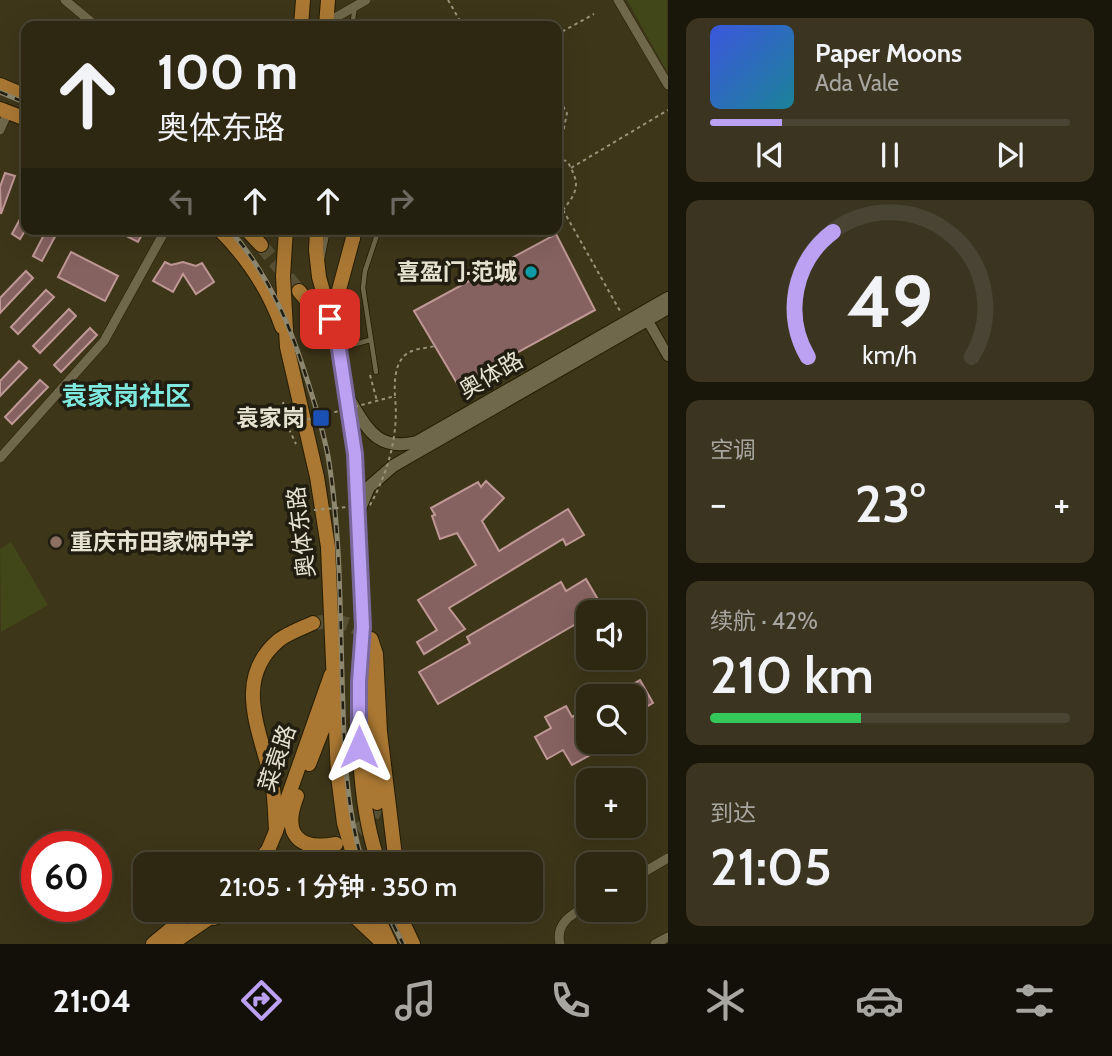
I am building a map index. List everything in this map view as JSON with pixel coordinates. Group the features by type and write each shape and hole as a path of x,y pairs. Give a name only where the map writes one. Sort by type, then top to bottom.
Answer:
{"main road":[{"path":"301,21 303,0"},
{"path":"326,21 328,0"},
{"path":"0,85 21,94"},
{"path":"4,111 21,117"},
{"path":"224,235 267,292 276,310 287,347"},
{"path":"252,235 261,245"},
{"name":"奥体东路","path":"286,235 283,276 287,347 317,477 328,547 338,776 344,823 352,852"},
{"path":"317,235 319,277 337,342 355,454 377,803"},
{"path":"337,342 339,290 353,235"},
{"path":"299,291 337,342"},
{"name":"奥体路","path":"358,514 369,487 393,466 645,316 667,298"},
{"name":"奥体路","path":"347,396 375,437 394,445 417,442 626,321 667,308"},
{"path":"276,831 272,781 252,705 253,684 261,659 280,639 313,623"},
{"path":"367,633 359,682 359,768 370,838 375,852"},
{"path":"367,633 376,654 380,732 395,852"},
{"name":"菜袁路","path":"266,852 335,664"},
{"path":"322,852 336,844 319,847 303,843 292,830 291,822 295,802 335,697"},
{"path":"153,944 188,922"},
{"path":"171,944 191,922"},
{"path":"360,922 384,944"},
{"path":"380,922 390,944"},
{"path":"402,922 412,943"},
{"path":"408,922 412,943"}],"street":[{"path":"65,0 90,21"},
{"path":"331,21 366,0"},
{"path":"618,0 667,85"},
{"path":"0,130 4,111"},
{"path":"0,458 104,341 163,235"},
{"path":"645,316 667,356"},
{"path":"646,871 667,858"},
{"path":"560,944 561,926 576,912"},
{"path":"655,944 667,937"}],"lane":[{"path":"353,21 355,6"},
{"path":"319,277 327,235"},
{"path":"376,372 363,288 365,271 377,235"},
{"path":"337,342 370,340"}],"path":[{"path":"448,0 460,21"},
{"path":"562,32 594,14"},
{"path":"562,104 567,113 562,136"},
{"path":"571,168 667,110"},
{"path":"562,160 567,161 577,178 574,197 563,210 626,321"},
{"path":"314,510 370,505 382,484 395,431 395,377 401,358 412,351 435,346"},
{"path":"369,370 377,401"},
{"path":"287,425 395,396"},
{"path":"283,402 287,425 296,444"}],"green space":[{"path":"627,0 667,0 667,72"},
{"path":"11,542 48,605 1,632 0,549"}],"building":[{"path":"5,173 15,176 1,214 0,187"},
{"path":"21,217 22,235 20,239 12,234"},
{"path":"44,235 56,235 42,261 33,256"},
{"path":"125,235 142,235 138,242"},
{"name":"喜盈门·范城","path":"554,235 595,310 458,385 414,311"},
{"path":"71,252 118,276 105,301 58,277"},
{"path":"165,262 171,265 183,262 196,266 202,263 214,282 196,294 183,274 173,292 153,281"},
{"path":"26,271 33,278 0,313 0,298"},
{"path":"46,290 54,297 18,334 11,327"},
{"path":"69,309 76,316 40,353 33,346"},
{"path":"90,328 97,335 61,372 54,365"},
{"path":"19,361 27,368 0,396 0,381"},
{"path":"40,380 48,387 12,424 5,417"},
{"path":"486,481 504,498 482,521 499,551 568,509 584,535 566,545 563,539 449,608 465,629 424,654 417,642 437,630 418,600 476,565 457,533 440,539 431,508 478,482 481,487"},
{"path":"586,579 598,600 576,600 576,624 438,704 419,672 470,643 467,637 561,582 566,591"},
{"path":"646,691 653,703 646,707"},
{"path":"566,706 572,717 576,715 576,754 592,754 572,765 563,750 547,759 535,737 551,728 545,717"}],"tunnel":[{"path":"261,245 299,291"},
{"path":"313,623 344,623 370,638"},
{"path":"340,842 368,822 377,803"}],"railway":[{"path":"0,92 21,101"},
{"path":"234,235 263,276 281,310 306,375 326,444 337,538 346,770 360,852"},
{"path":"392,922 403,944"}],"place":[{"name":"喜盈门·范城","path":"531,272"},
{"name":"袁家岗","path":"321,418"},
{"name":"重庆市田家炳中学","path":"56,542"}],"district":[{"name":"袁家岗社区","path":"126,396"}],"route":[{"path":"330,319 339,349 355,454 363,627 359,682 359,747"}]}
